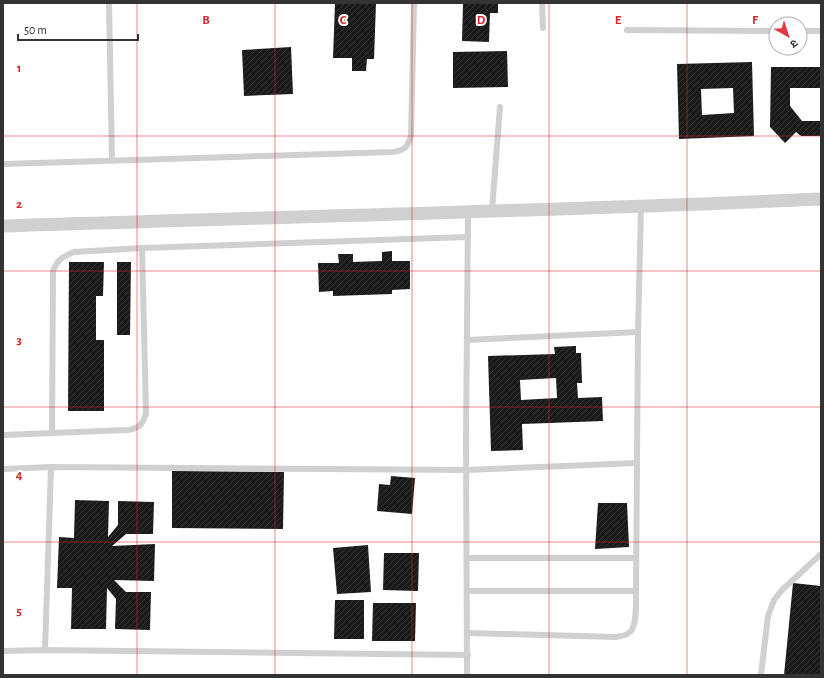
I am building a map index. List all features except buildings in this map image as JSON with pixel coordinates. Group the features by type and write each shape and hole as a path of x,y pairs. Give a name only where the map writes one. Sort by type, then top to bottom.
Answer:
{"street":[{"path":"3,226 492,210 641,207 821,200"}],"lane":[{"path":"109,3 112,160"},
{"path":"3,164 393,152 403,150 408,145 411,136 414,3"},
{"path":"542,3 543,28"},
{"path":"627,30 768,31"},
{"path":"808,31 821,31"},
{"path":"492,210 500,107"},
{"path":"468,633 616,637 625,636 631,631 634,622 636,591 638,332 641,207"},
{"path":"468,211 466,470 468,675"},
{"path":"52,432 53,271 57,261 65,255 74,252 142,248 468,236"},
{"path":"3,435 128,430 138,428 143,422 146,413 142,248"},
{"path":"467,340 638,332"},
{"path":"3,470 51,467 466,470 637,463"},
{"path":"45,650 51,467"},
{"path":"761,675 770,607 782,590 821,554"},
{"path":"467,558 636,558"},
{"path":"468,591 636,591"},
{"path":"3,651 45,650 468,655"}]}
